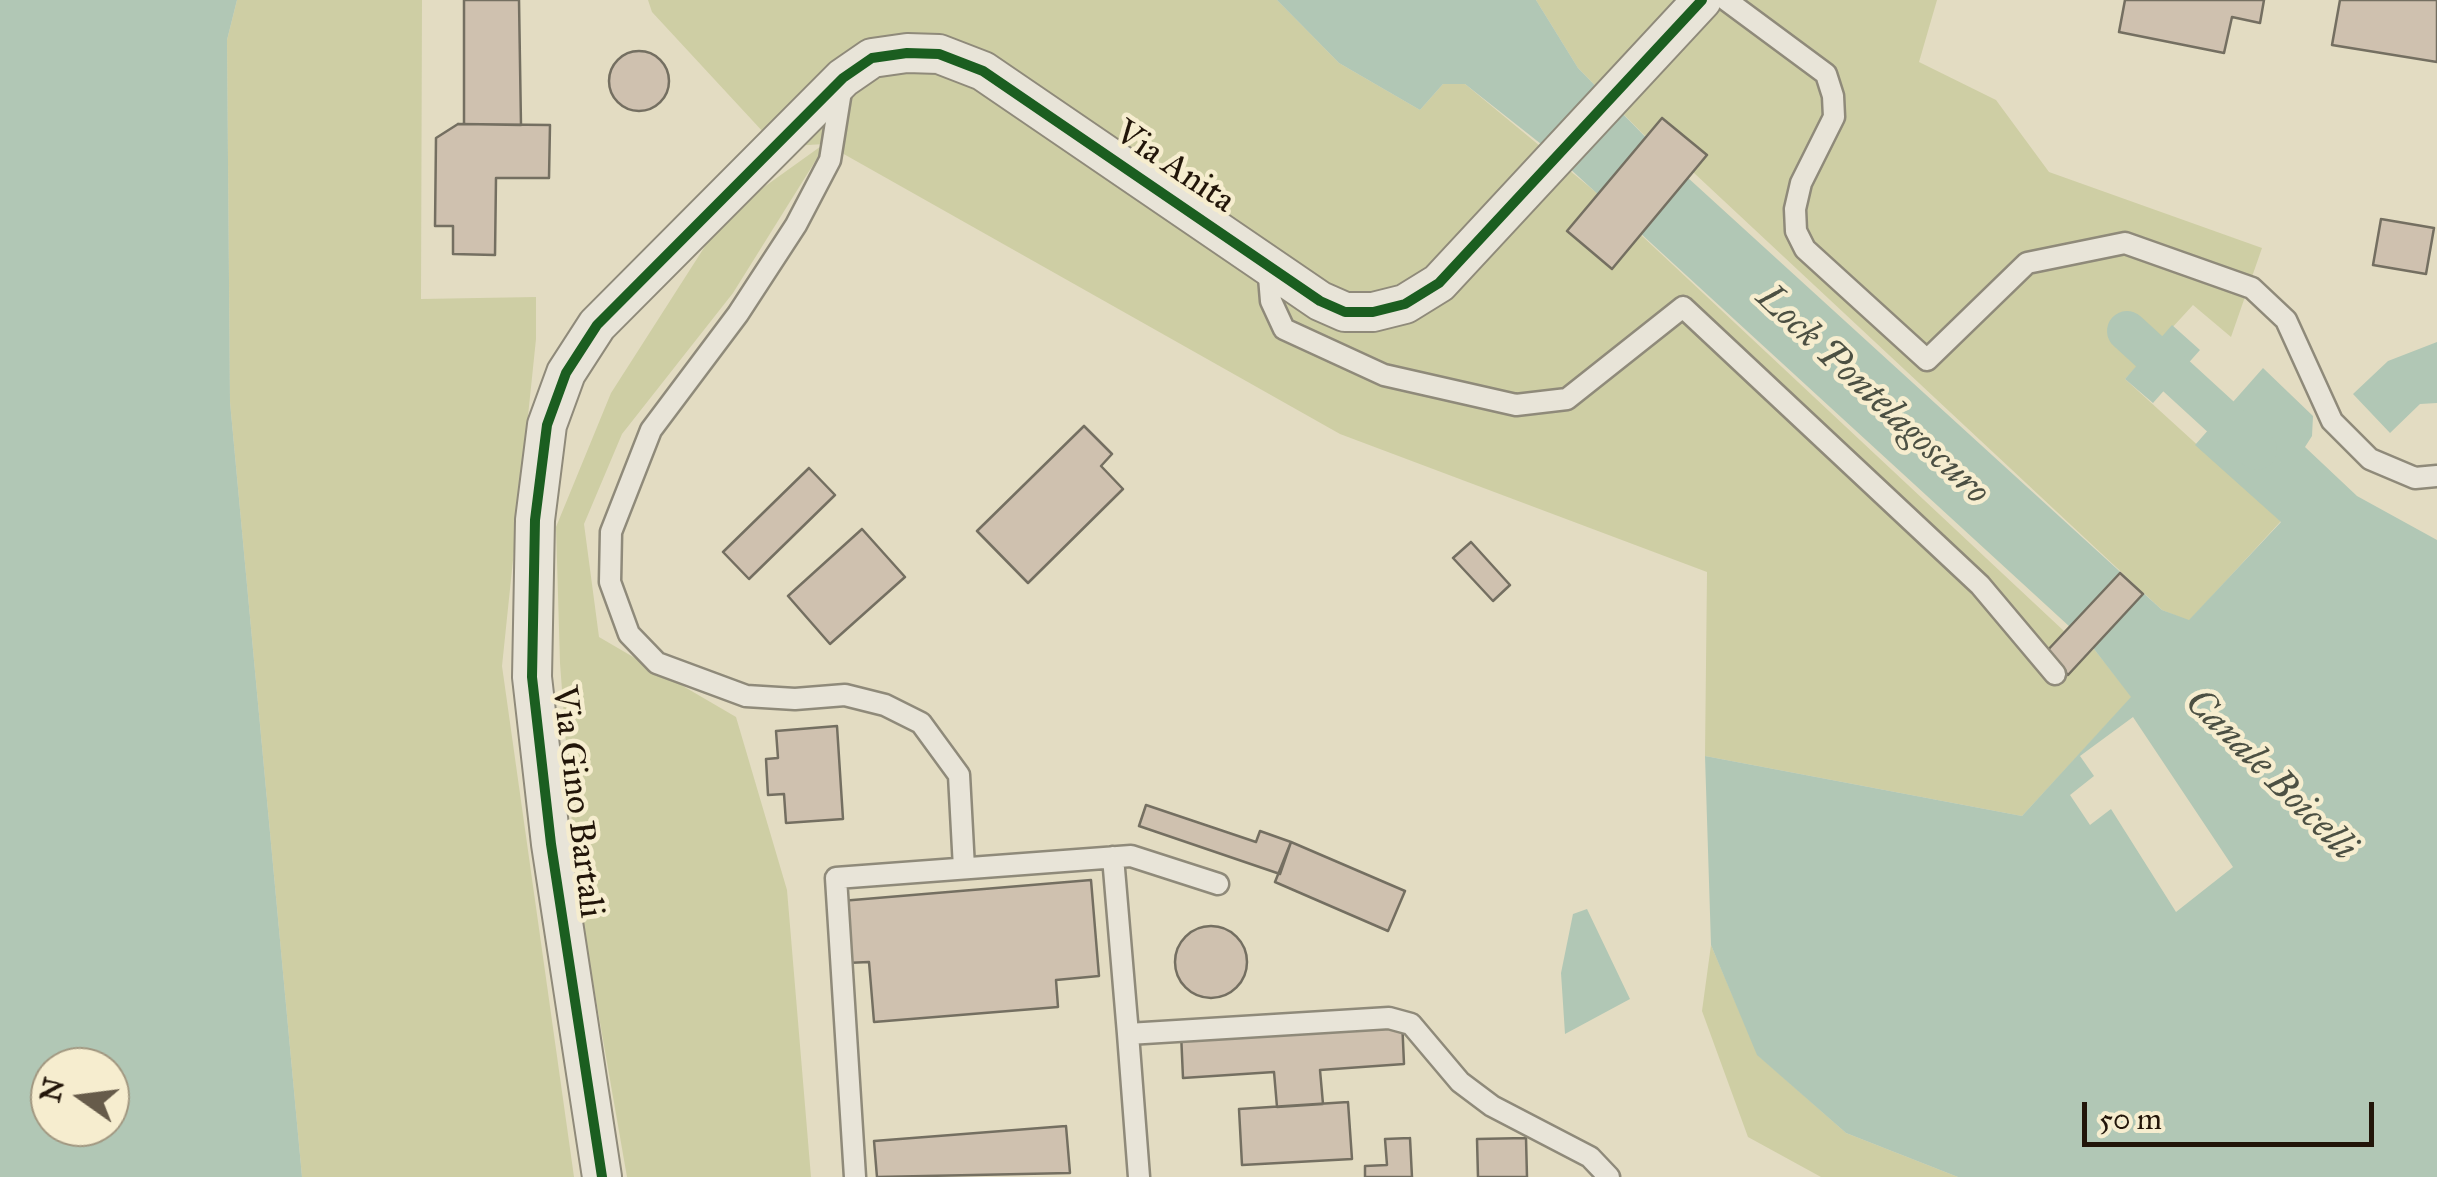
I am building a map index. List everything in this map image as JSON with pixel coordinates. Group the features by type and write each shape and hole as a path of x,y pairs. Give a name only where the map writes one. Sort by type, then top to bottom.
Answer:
{"street":[{"name":"Via Anita","path":"597,325 842,78 872,58 907,53 939,54 983,71 1320,301 1345,312 1373,312 1405,304 1439,283 1702,0"},
{"name":"Via Gino Bartali","path":"597,325 566,372 546,425 535,520 532,678 552,844 602,1177"}],"lane":[{"path":"1726,0 1826,74 1834,117 1801,183 1795,209 1796,232 1805,249 1927,360 2027,263 2126,243 2252,288 2286,320 2332,421 2370,460 2414,478 2437,476"},
{"path":"842,78 830,160 796,225 738,314 651,430 610,532 610,582 629,634 658,663 746,696 845,695 885,705 922,723 958,775 964,868"},
{"path":"1268,265 1271,301 1284,329 1384,375 1516,404 1567,399 1684,307 1980,585 2056,674"},
{"path":"855,1177 836,878 1131,856 1218,884"},
{"path":"1113,857 1140,1177"},
{"path":"1128,1034 1389,1018 1410,1024 1460,1082 1492,1106 1590,1157 1609,1177"}],"green space":[{"path":"237,0 422,0 421,299 536,297 536,339 502,666 574,1177 302,1177 230,402 227,40"},
{"path":"648,0 1277,0 1339,63 1420,110 1443,84 1465,84 1598,194 1568,231 1612,268 1641,235 2065,632 2068,674 2094,649 2132,697 2022,816 1705,756 1707,572 1340,434 826,144 733,293 622,434 584,524 599,637 736,717 787,890 811,1177 627,1177 577,891 560,663 556,527 611,393 725,215 824,144 777,147 652,12"},
{"path":"1536,0 1937,0 1919,62 1996,100 2049,172 2262,248 2231,337 2193,305 2125,379 2281,521 2189,621 2162,610 1693,172 1706,155 1662,118 1645,136 1578,68"},
{"path":"1711,945 1758,1055 1846,1133 1958,1177 1821,1177 1748,1137 1702,1011"}],"water":[{"path":"0,0 237,0 227,40 230,402 302,1177 0,1177"},
{"path":"1277,0 1536,0 1578,68 1664,156 2162,610 2189,620 2281,522 2195,445 2263,368 2313,416 2312,436 2305,447 2357,496 2437,540 2437,1177 1958,1177 1846,1133 1757,1055 1711,945 1705,756 2022,816 2131,697 2094,649 1555,155 1465,84 1443,84 1420,110 1339,63"},
{"path":"2172,325 2200,350 2153,403 2125,379"},
{"path":"2437,342 2437,403 2420,404 2390,433 2353,394 2388,361"},
{"path":"1587,909 1630,999 1565,1034 1561,973 1573,914"}],"pier":[{"path":"2133,717 2233,867 2176,912 2111,809 2090,825 2070,795 2094,776 2080,756"}],"building":[{"path":"464,0 519,0 521,125 464,124"},
{"path":"2125,0 2264,0 2260,23 2232,17 2224,53 2119,32"},
{"path":"2340,0 2437,0 2437,62 2332,45"},
{"path":"639,51 660,60 669,81 660,102 639,111 618,102 609,81 618,60"},
{"path":"1662,118 1707,155 1612,269 1567,231"},
{"path":"458,124 550,125 549,178 496,178 495,255 453,254 453,226 435,226 436,138"},
{"path":"2381,219 2434,228 2426,274 2373,265"},
{"path":"1084,426 1112,454 1101,466 1123,489 1028,583 977,531"},
{"path":"809,468 835,495 749,579 723,552"},
{"path":"862,529 905,577 830,644 788,596"},
{"path":"1471,542 1510,585 1493,601 1453,558"},
{"path":"2120,573 2143,594 2068,675 2045,653"},
{"path":"837,726 843,819 786,823 784,794 768,795 766,759 778,758 776,731"},
{"path":"1146,805 1256,842 1260,831 1291,842 1280,874 1139,826"},
{"path":"1291,842 1405,891 1388,931 1275,882"},
{"path":"1091,880 1099,976 1056,980 1058,1007 874,1022 869,962 846,963 841,901"},
{"path":"1211,926 1236,937 1247,962 1236,987 1211,998 1186,987 1175,962 1186,937"},
{"path":"1402,1019 1404,1064 1320,1070 1323,1104 1277,1107 1274,1072 1183,1078 1181,1033"},
{"path":"1348,1102 1352,1159 1242,1165 1239,1109"},
{"path":"1066,1126 1070,1173 877,1177 874,1141"},
{"path":"1410,1138 1412,1177 1365,1177 1365,1166 1387,1165 1385,1139"},
{"path":"1526,1138 1527,1177 1478,1177 1477,1139"}],"waterway":[{"path":"2127,331 2257,450"}],"cycle path":[{"path":"602,1177 551,844 532,677 535,520 547,425 566,373 597,325 843,78 872,58 907,53 939,54 983,71 1320,301 1345,312 1373,312 1405,304 1439,283 1702,0"}],"water label":[{"name":"Lock Pontelagoscuro","path":"1872,396"},
{"name":"Canale Boicelli","path":"2270,776"}]}
